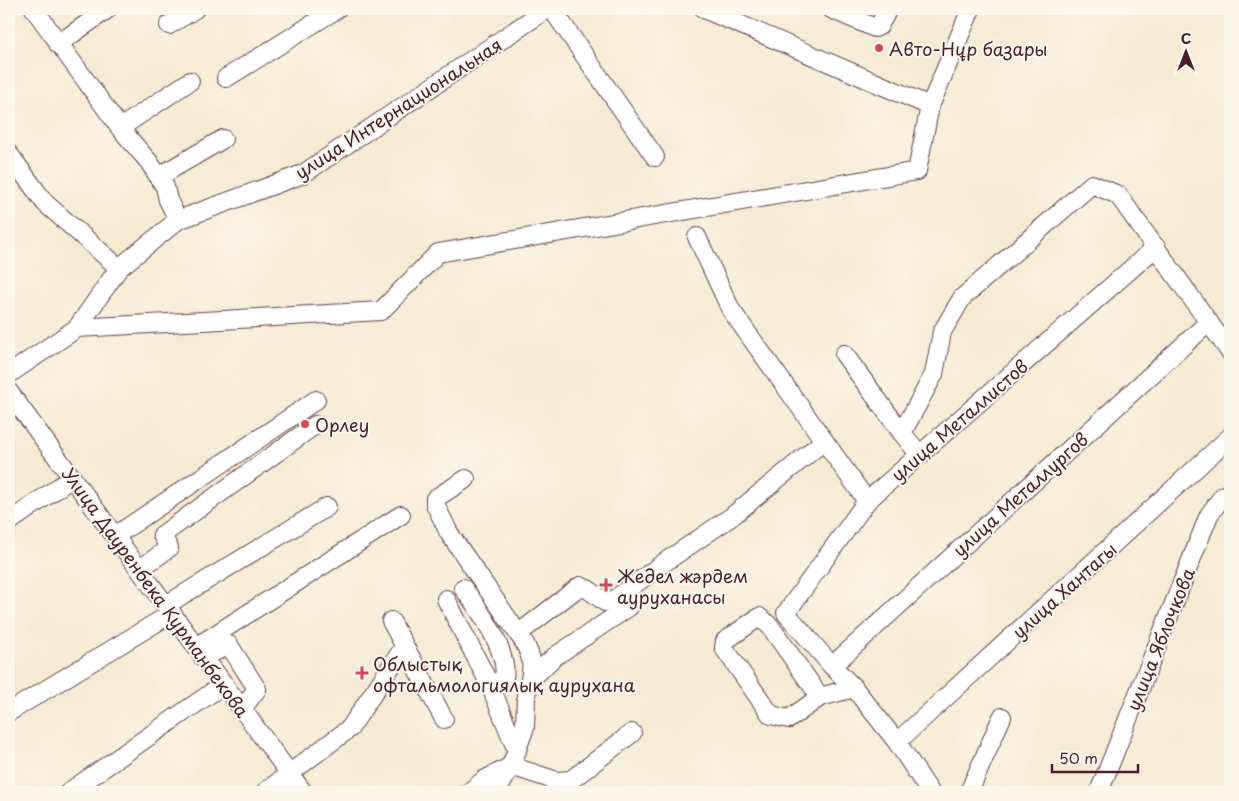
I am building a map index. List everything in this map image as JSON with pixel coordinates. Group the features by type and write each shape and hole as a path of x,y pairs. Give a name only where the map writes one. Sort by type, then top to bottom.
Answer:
{"street":[{"path":"34,9 120,128 148,162 165,187 168,200 178,220"},
{"path":"58,44 108,9"},
{"path":"169,25 195,9"},
{"path":"226,78 337,9"},
{"name":"улица Интернациональная","path":"9,374 77,328 119,268 178,220 303,174 547,9"},
{"path":"552,9 655,157"},
{"path":"704,9 930,106"},
{"path":"834,9 875,28 879,26 888,9"},
{"path":"77,328 381,311 438,253 917,171 930,106 970,9"},
{"path":"120,128 190,81"},
{"path":"158,177 223,138"},
{"path":"9,154 45,203 119,268"},
{"path":"902,433 934,374 942,332 962,298 1092,184 1118,194 1230,352"},
{"path":"697,236 731,310 867,501"},
{"name":"улица Металлистов","path":"832,666 786,613 867,501 1156,247"},
{"name":"улица Металлургов","path":"832,666 1209,322"},
{"path":"844,354 920,455"},
{"name":"Улица Дауренбека Курманбекова","path":"9,392 303,792"},
{"path":"115,536 316,400"},
{"path":"140,570 169,548 162,535 315,425"},
{"name":"улица Хантагы","path":"897,742 1230,437"},
{"path":"518,634 580,586 605,602 612,602 665,562 731,517 824,441"},
{"path":"9,522 72,478"},
{"path":"466,479 435,499 435,504 449,532 518,634 532,658 532,668 526,695 525,727 514,759 498,792"},
{"name":"улица Яблочкова","path":"1099,792 1209,515 1222,497 1230,492"},
{"path":"9,712 327,506"},
{"path":"200,652 401,515"},
{"path":"463,588 474,601 496,641 504,664 504,677 497,683 490,685"},
{"path":"446,599 490,685 514,759 557,781 571,780 632,733"},
{"path":"530,680 554,657 629,607"},
{"path":"820,697 770,626 759,617 724,641 724,648 771,716 789,718 820,697 854,688"},
{"path":"391,621 444,720"},
{"path":"200,652 229,645 257,689 242,709"},
{"path":"264,792 291,774 350,728 404,647"},
{"path":"832,666 854,688 897,742 930,792"},
{"path":"69,792 224,684"},
{"path":"969,792 1002,717"},
{"path":"469,792 514,759"}],"place":[{"name":"Авто-Нұр базары","path":"879,48"},
{"name":"Орлеу","path":"305,424"},
{"name":"Жедел жәрдем ауруханасы","path":"606,585"},
{"name":"Облыстық офтальмологиялық аурухана","path":"362,673"}]}
